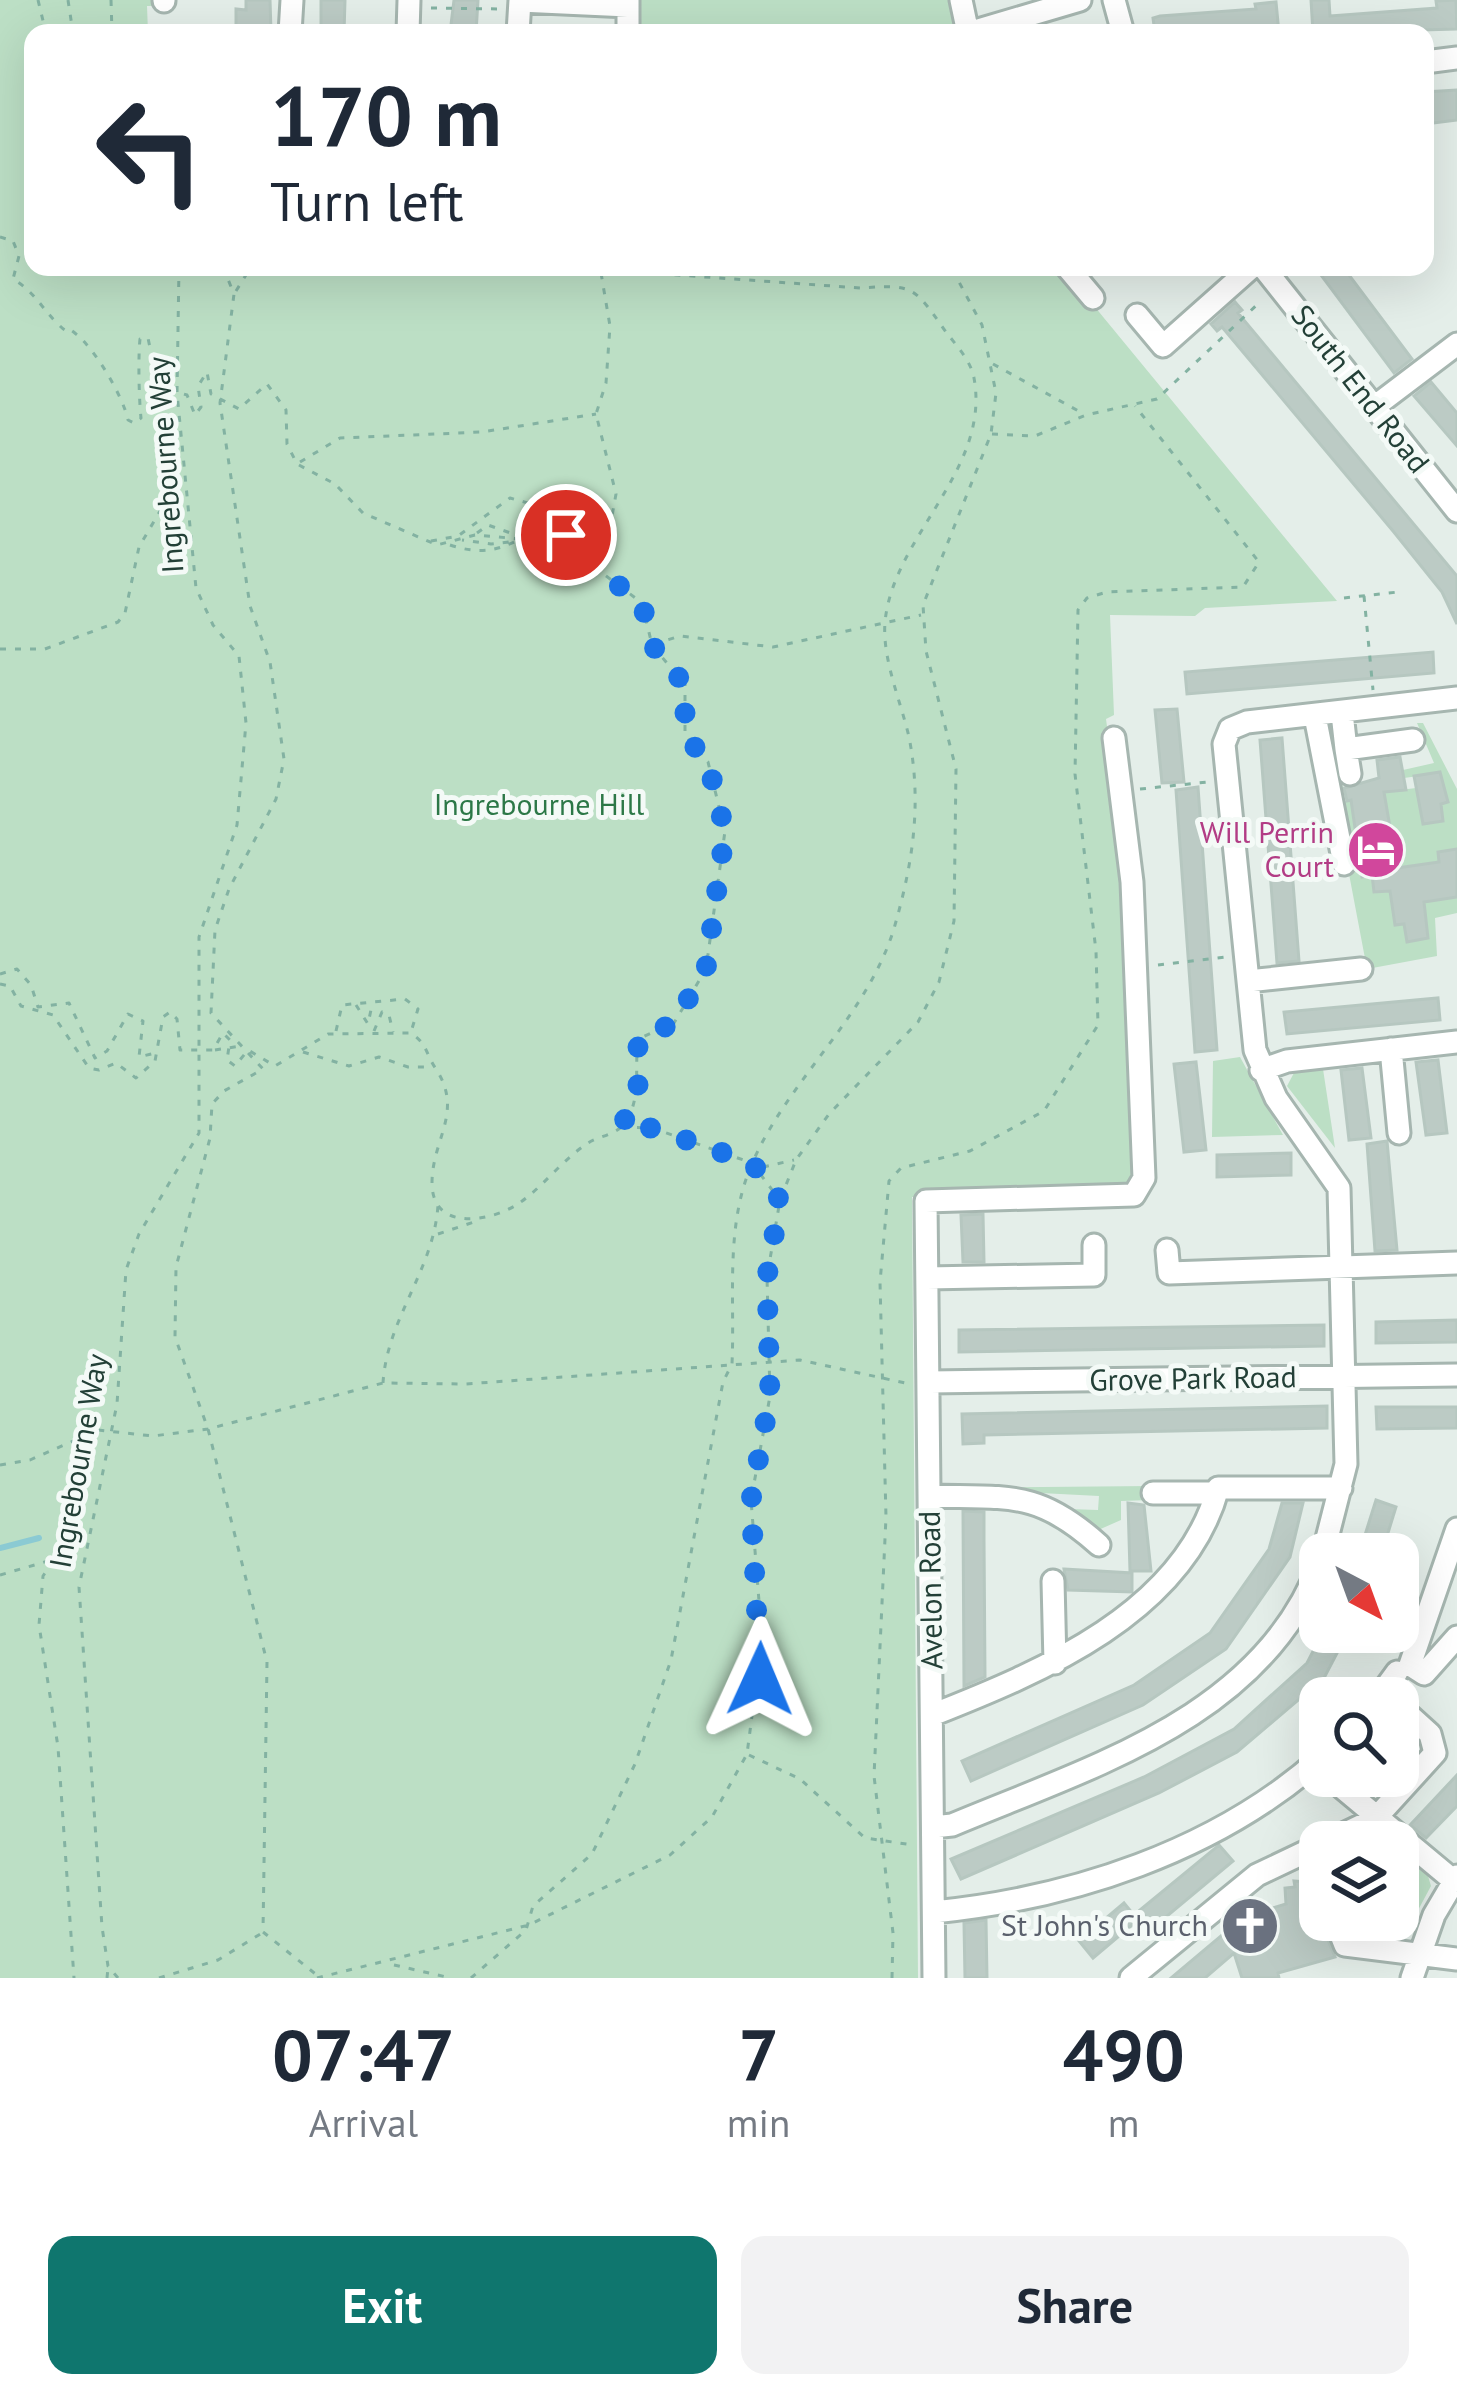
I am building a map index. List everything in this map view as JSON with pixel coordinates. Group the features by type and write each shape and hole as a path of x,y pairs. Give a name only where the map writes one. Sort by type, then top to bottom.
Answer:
{"street":[{"path":"999,24 1081,0"},
{"path":"520,3 628,3"},
{"path":"1075,276 1093,298"},
{"path":"1137,315 1163,346 1242,276"},
{"name":"South End Road","path":"1270,276 1457,512"},
{"path":"1374,407 1457,344"},
{"path":"1329,1533 1341,1488 1347,1376 1339,1188 1261,1070 1224,744 1230,729 1247,722 1457,698"},
{"path":"1342,713 1350,774"},
{"path":"1315,716 1344,864"},
{"path":"1114,737 1116,791 1132,882 1135,968"},
{"path":"1346,749 1413,740"},
{"name":"Avelon Road","path":"934,1978 931,1496 922,1384 926,1201 1134,1195 1144,1178 1145,1159 1135,968"},
{"path":"1248,981 1360,969"},
{"path":"1261,1070 1287,1060 1457,1042"},
{"path":"1391,1049 1400,1133"},
{"path":"927,1278 1094,1275 1094,1244"},
{"path":"1167,1250 1168,1273 1343,1271 1457,1263"},
{"name":"Grove Park Road","path":"922,1384 1457,1376"},
{"path":"932,1715 1055,1663 1113,1625 1187,1550 1211,1514 1218,1488 1341,1488"},
{"path":"1153,1493 1216,1493"},
{"path":"931,1496 994,1497 1060,1510 1100,1545"},
{"path":"1457,1529 1410,1665 1424,1674 1457,1637"},
{"path":"1053,1581 1055,1663"},
{"path":"933,1837 1178,1726 1232,1688 1279,1641 1299,1603"},
{"path":"1393,1677 1397,1672"},
{"path":"1419,1723 1436,1749 1419,1769"},
{"path":"934,1912 1070,1892 1216,1831 1299,1780"},
{"path":"1352,1797 1455,1879 1412,1978"},
{"path":"1375,1820 1395,1797"},
{"path":"1131,1978 1257,1874 1299,1855"},
{"path":"1343,1941 1345,1945 1457,1959"}],"path":[{"path":"409,4 520,3"},
{"path":"0,236 13,242 20,256 13,279 32,290 60,327 78,334 101,361 108,384 124,402 128,420 141,418 140,340 148,338 158,386 187,395 194,415 201,407 198,386 207,372 211,394 220,404 239,409 267,384 286,410 287,444 298,464 335,484 363,514 429,541 490,553 520,538"},
{"name":"Ingrebourne Way","path":"107,1978 79,1587 112,1431 126,1270 139,1234 199,1132 199,937 237,825 244,676 239,656 213,625 196,588 177,393 179,276"},
{"path":"226,276 233,294"},
{"path":"245,276 233,294 220,404 250,606 270,662 284,759 276,799 229,889 210,950 211,1013 262,1069 212,1104 210,1138 176,1267 175,1337 208,1429 267,1662 263,1932"},
{"path":"581,546 612,516 616,494 596,414 606,383 610,326 601,276"},
{"path":"471,1978 529,1925 533,1906 592,1854 654,1715 678,1622 723,1382 732,1364 734,1240 752,1163 878,966 903,895 918,813 885,621 902,574 969,439 975,403 974,375 967,360 920,296 901,284 860,288 696,276"},
{"path":"263,1932 318,1978 390,1964 529,1925 683,1846 712,1817 747,1754 762,1639 751,1500 771,1360 767,1277 780,1200 796,1160 829,1114 918,1022 947,955 958,867 958,801 923,615 929,578 991,434 996,407 993,364 957,276"},
{"path":"991,434 1035,436 1086,415 1145,404 1167,392 1270,276"},
{"path":"993,364 1086,415"},
{"path":"892,1978 884,1843 874,1776 886,1517 880,1377 883,1214 889,1180 901,1168 970,1150 1014,1132 1044,1111 1098,1025 1096,951 1075,774 1078,610 1087,598 1107,592 1243,587 1258,562 1135,406"},
{"path":"298,464 340,438 482,432 596,414"},
{"path":"0,649 45,649 118,622 125,614 139,548 182,473"},
{"path":"429,541 458,536 510,498 564,513 591,563"},
{"path":"449,545 488,525 533,548 573,551"},
{"path":"462,540 490,544 557,528 573,551 642,603 652,645 685,685 685,735 708,763 725,831 706,969 674,1023 638,1039 638,1093 621,1127"},
{"path":"475,535 568,542"},
{"path":"1344,598 1399,592"},
{"path":"1364,596 1375,710"},
{"path":"652,645 680,636 772,647 923,615"},
{"path":"1116,791 1227,780"},
{"path":"1135,968 1245,955"},
{"path":"0,974 17,969 31,985 38,1007 69,1003 95,1058 107,1051 128,1014 145,1028 139,1057 158,1052"},
{"path":"0,984 10,986 21,1006 52,1015 88,1067 99,1070 116,1063 136,1078 150,1069 158,1052 163,1017 170,1012 177,1019 176,1046 184,1053 248,1050 275,1066 336,1033 410,1033 421,1039 444,1079 450,1118 432,1186 438,1204 436,1234 394,1327 383,1383"},
{"path":"336,1033 338,1010 355,1004 413,1000 417,1022 410,1033"},
{"path":"355,1004 368,1024 373,1003"},
{"path":"372,1032 382,1012 389,1015 393,1033"},
{"path":"213,1050 223,1034 229,1048 227,1060 235,1066 248,1050"},
{"path":"302,1052 349,1066 379,1057 408,1067 434,1066"},
{"path":"436,1234 517,1204 591,1141 621,1127 652,1128 752,1163 780,1200"},
{"path":"760,1168 796,1160"},
{"path":"438,1204 454,1218 476,1221"},
{"path":"0,1465 30,1460 98,1430 153,1436 208,1429 383,1383 465,1384 771,1360 825,1363 922,1384"},
{"path":"0,1575 71,1555 90,1532"},
{"path":"55,1559 43,1576 39,1625 58,1747 74,1978"},
{"path":"747,1754 800,1779 844,1825 884,1843 933,1837"},
{"path":"159,1978 218,1960 263,1932"},
{"path":"390,1964 451,1978"},
{"path":"107,1966 118,1978"}],"green space":[{"name":"Ingrebourne Hill","path":"0,0 160,0 160,6 147,6 148,24 24,24 24,276 1069,276 1337,601 1205,608 1195,616 1110,615 1114,715 1106,719 1122,839 1141,1176 1127,1192 912,1197 918,1978 0,1978"},
{"path":"634,0 955,0 959,24 634,24"},
{"path":"1417,723 1423,723 1457,789 1457,849 1439,852 1439,862 1397,868 1384,792 1416,788 1424,823 1443,820 1441,804 1447,802 1440,773 1404,778 1403,770 1434,763"},
{"path":"1342,782 1345,801 1351,800 1362,876 1372,875 1374,892 1397,890 1395,924 1404,924 1407,941 1428,937 1422,886 1457,897 1457,913 1435,918 1437,956 1367,969 1332,784"},
{"path":"1240,1057 1283,1135 1212,1137 1213,1061"},
{"path":"1323,1069 1335,1148 1287,1086 1295,1071"},
{"path":"1150,1486 1150,1500 1121,1501 1121,1520 1096,1531 1069,1509 1098,1510 1099,1496 947,1488"},
{"path":"1419,1869 1431,1886 1419,1908"}],"building":[{"path":"246,0 270,0 271,24 236,24 236,9 246,10"},
{"path":"321,0 345,0 344,24 321,24"},
{"path":"454,0 478,0 477,24 451,24"},
{"path":"1311,0 1329,0 1330,16 1437,8 1436,1 1456,0 1457,29 1434,30 1434,24 1312,24"},
{"path":"1276,2 1278,24 1154,24 1153,18 1160,16 1256,9 1255,4"},
{"path":"1457,90 1457,120 1434,123 1434,91"},
{"path":"1322,276 1350,276 1412,359 1394,373"},
{"path":"1235,302 1242,310 1238,313 1457,576 1457,624 1442,592 1393,531 1222,327 1217,331 1211,324"},
{"path":"1431,382 1457,413 1457,446 1414,396"},
{"path":"1433,652 1434,673 1187,694 1185,672"},
{"path":"1177,709 1184,782 1162,783 1155,710"},
{"path":"1282,738 1299,961 1277,963 1260,740"},
{"name":"Will Perrin Court","path":"1400,757 1406,790 1384,792 1397,868 1439,862 1438,852 1457,849 1457,897 1424,902 1428,938 1407,942 1404,924 1395,925 1390,891 1374,892 1372,875 1362,877 1351,800 1347,801 1344,788 1379,778 1377,760"},
{"path":"1440,772 1448,802 1441,804 1443,821 1423,824 1414,776"},
{"path":"1198,787 1217,1050 1195,1052 1176,790"},
{"path":"1438,998 1440,1020 1287,1034 1284,1012"},
{"path":"1438,1060 1447,1133 1426,1135 1416,1062"},
{"path":"1196,1062 1206,1150 1184,1152 1174,1064"},
{"path":"1362,1068 1371,1138 1349,1140 1341,1070"},
{"path":"1387,1141 1397,1250 1375,1251 1367,1144"},
{"path":"1291,1153 1291,1175 1217,1177 1217,1155"},
{"path":"983,1214 984,1262 963,1262 961,1215"},
{"path":"1457,1320 1457,1342 1376,1343 1376,1322"},
{"path":"1324,1325 1324,1346 959,1352 959,1330"},
{"path":"1327,1406 1327,1428 984,1435 984,1443 963,1444 962,1414"},
{"path":"1376,1407 1457,1407 1457,1428 1377,1429"},
{"path":"1376,1500 1396,1507 1388,1533 1366,1533"},
{"path":"1128,1503 1144,1505 1151,1571 1130,1571"},
{"path":"1282,1503 1303,1503 1290,1557 1226,1649 1143,1705 971,1781 962,1761 1134,1685 1210,1633 1269,1549"},
{"path":"963,1511 984,1512 985,1677 964,1686"},
{"path":"1064,1569 1132,1573 1132,1592 1068,1590"},
{"path":"1312,1653 1337,1653 1325,1677 1299,1677 1299,1699 1237,1752 1159,1793 961,1879 951,1859 1144,1777 1234,1729"},
{"path":"1457,1775 1457,1806 1426,1838 1419,1832 1419,1821 1414,1821"},
{"path":"1219,1845 1233,1861 1154,1927 1140,1910"},
{"name":"St John's Church","path":"1294,1881 1299,1881 1299,1941 1328,1941 1335,1957 1278,1973 1279,1978 1242,1978 1234,1953 1205,1978 1171,1978 1227,1931 1225,1922 1286,1904 1285,1888 1295,1887"},
{"path":"1124,1903 1138,1920 1093,1958 1079,1941"},
{"path":"986,1920 987,1978 965,1978 964,1923"}],"waterway":[{"path":"0,1548 39,1538"}],"place":[{"name":"Will Perrin Court","path":"1376,850"},
{"name":"St John's Church","path":"1250,1926"}],"route":[{"path":"566,535 573,551 642,603 652,645 685,685 682,725 708,763 725,831 706,969 674,1023 638,1039 634,1067 638,1093 621,1127 652,1128 752,1163 780,1200 767,1277 770,1396 751,1500 762,1639 760,1679"}]}
